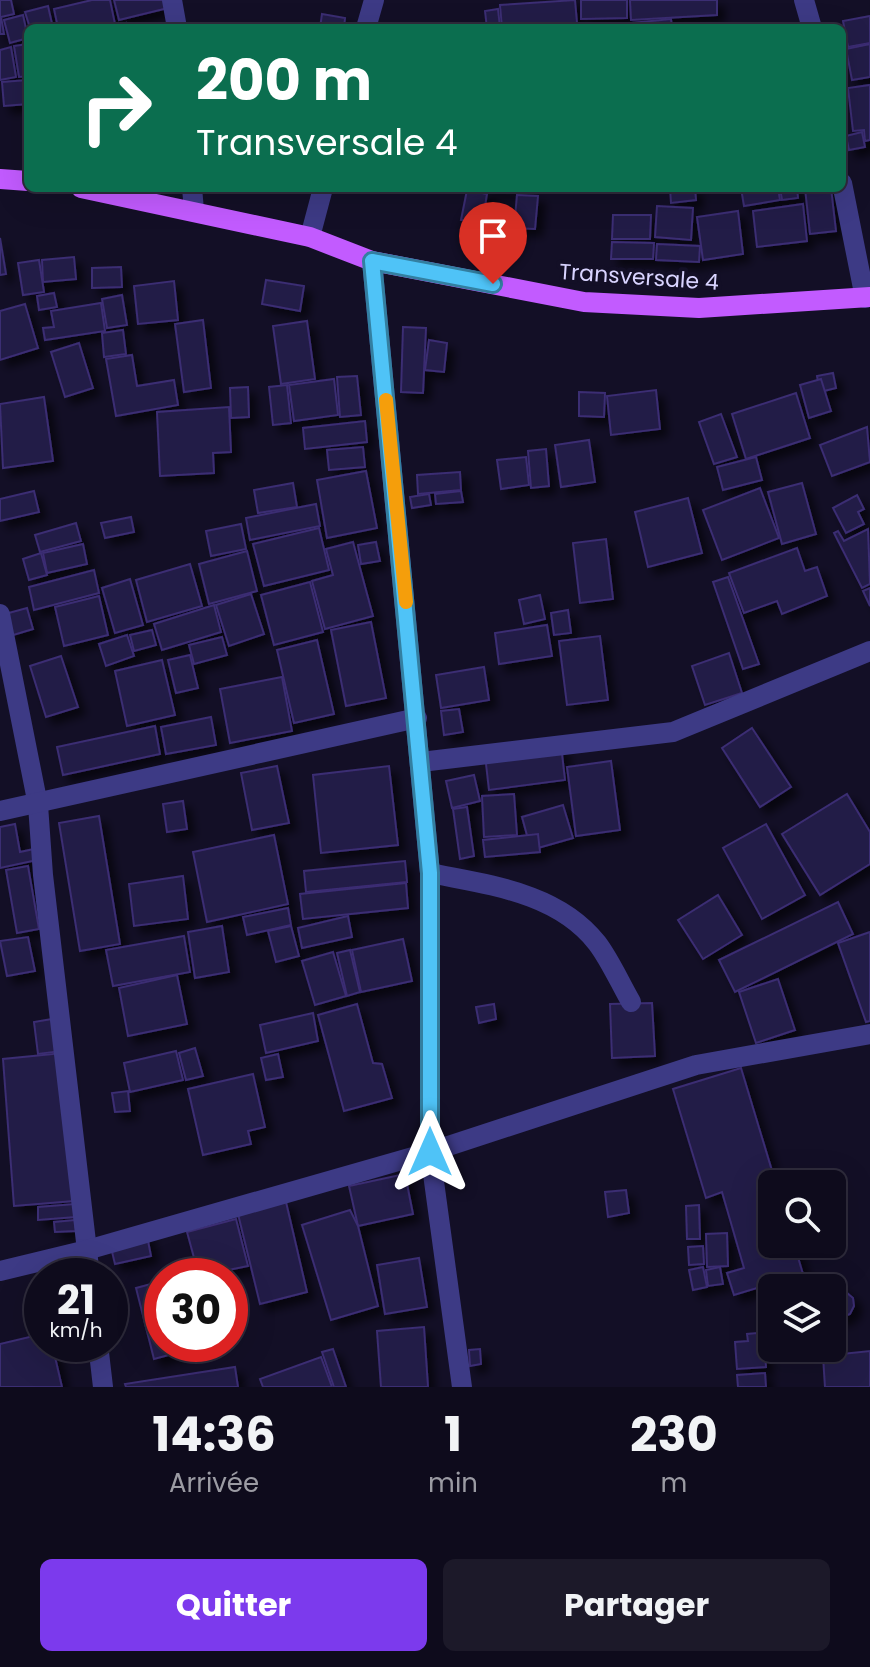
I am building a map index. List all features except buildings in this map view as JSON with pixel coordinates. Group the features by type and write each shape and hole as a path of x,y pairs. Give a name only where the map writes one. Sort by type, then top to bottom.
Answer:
{"main road":[{"path":"0,179 24,181"},
{"name":"Transversale 4","path":"102,192 310,237 372,261 584,302 699,308 868,298"}],"street":[{"path":"172,0 176,24"},
{"path":"367,24 374,0"},
{"path":"804,0 811,24"},
{"path":"192,192 194,210"},
{"path":"310,237 322,192"},
{"path":"844,192 868,298"},
{"path":"372,261 430,873 430,1152 462,1387"},
{"path":"0,614 38,805 43,875 88,1258"},
{"path":"421,762 673,732 870,651"},
{"path":"0,811 38,805 417,718"},
{"path":"430,873 532,895 568,917 596,942 631,1002"},
{"path":"0,1271 87,1250 430,1152 696,1065 870,1034"},
{"path":"100,1362 103,1387"}],"slow traffic":[{"path":"386,400 406,602"}],"route":[{"path":"430,1152 430,873 372,261 493,284"}]}
